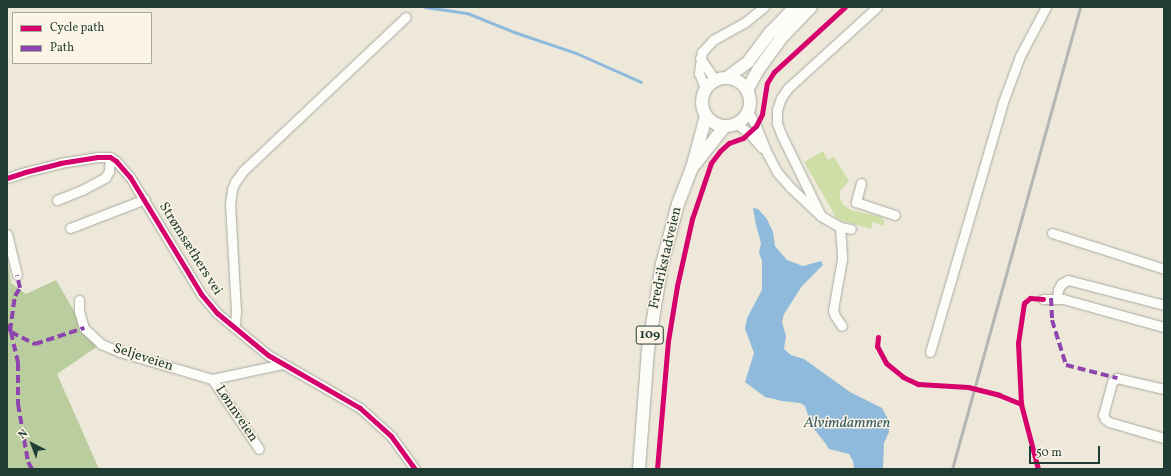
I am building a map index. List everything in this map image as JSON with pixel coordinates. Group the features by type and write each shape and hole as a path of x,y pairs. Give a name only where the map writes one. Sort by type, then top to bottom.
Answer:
{"main road":[{"path":"705,88 715,80 728,77 748,62 771,32 795,7"},
{"path":"748,90 758,70 781,38 811,7"},
{"path":"728,77 742,83 748,90 750,105 748,112"},
{"name":"109","path":"705,88 701,102 706,116"},
{"name":"109","path":"731,125 743,119 748,112"},
{"path":"706,116 711,121 731,125"},
{"name":"Fredrikstadveien","path":"639,469 648,350 654,304 671,226 692,168 706,116"},
{"name":"Fredrikstadveien","path":"692,168 731,125"}],"street":[{"path":"705,88 699,73 702,52 713,40 744,23 764,7"},
{"path":"821,216 777,123 777,110 781,98 803,74 877,7"},
{"path":"930,352 1003,102 1020,56 1046,7"},
{"path":"235,328 236,311 230,204 232,189 243,171 406,17"},
{"path":"700,58 715,80"},
{"path":"748,112 756,126 766,153"},
{"path":"731,125 749,133 766,153 782,177 821,216 840,227 850,229"},
{"path":"7,178 60,163 98,157 110,157 109,172 105,178 82,190 57,200"},
{"name":"Strømsæthers vei","path":"110,157 130,176 201,294 235,328 283,364 360,408 391,436 415,469"},
{"path":"782,177 797,167"},
{"path":"861,183 856,202 895,215"},
{"name":"Strømsæthers vei","path":"70,228 145,199"},
{"path":"840,227 842,259 833,310 842,326"},
{"path":"1052,233 1164,269"},
{"path":"7,234 17,275"},
{"path":"1057,299 1058,290 1061,284 1068,280 1164,305"},
{"path":"1043,299 1057,299 1164,326"},
{"name":"Seljeveien","path":"79,300 79,311 84,328 101,344 120,352 212,379"},
{"path":"212,379 283,364"},
{"path":"1164,389 1117,378 1112,382 1103,415 1109,422 1164,438"},
{"name":"Lønnveien","path":"212,379 259,449"}],"green space":[{"path":"823,151 828,160 834,157 849,181 840,191 840,198 843,205 851,210 881,217 884,221 884,226 873,222 871,229 840,220 836,217 804,162"},
{"path":"7,257 11,283 26,294 56,280 84,328 101,344 57,374 99,469 7,469"}],"water":[{"name":"Alvimdammen","path":"753,208 758,209 767,219 773,232 775,246 787,260 803,266 821,261 823,265 802,286 784,314 782,322 786,336 784,349 791,355 804,359 850,392 882,408 889,421 889,432 884,443 883,469 854,469 853,461 849,454 829,449 811,425 805,406 800,403 765,397 745,382 754,353 745,329 747,318 762,290 762,261 759,253 761,243"}],"waterway":[{"path":"425,7 467,13 514,32 576,53 641,82"}],"railway":[{"path":"952,469 1080,7"}],"marked path":[{"path":"10,331 15,296 20,288 17,275"},
{"path":"1051,298 1052,320 1066,365 1117,378"},
{"path":"7,325 11,332 35,344 84,328"},
{"path":"11,332 18,363 18,404 28,462 32,469"}],"cycle path":[{"path":"657,469 668,341 677,286 692,219 711,163 720,151 729,143 743,138 756,126 762,114 767,83 774,72 845,7"},
{"path":"7,178 60,163 98,157 110,157 116,161 130,177 201,294 217,313 268,355 360,408 391,436 415,469"},
{"path":"1038,469 1021,404 1018,343 1024,303 1030,298 1043,299"},
{"path":"878,337 877,346 886,363 903,377 918,384 968,387 999,395 1021,404"}]}
